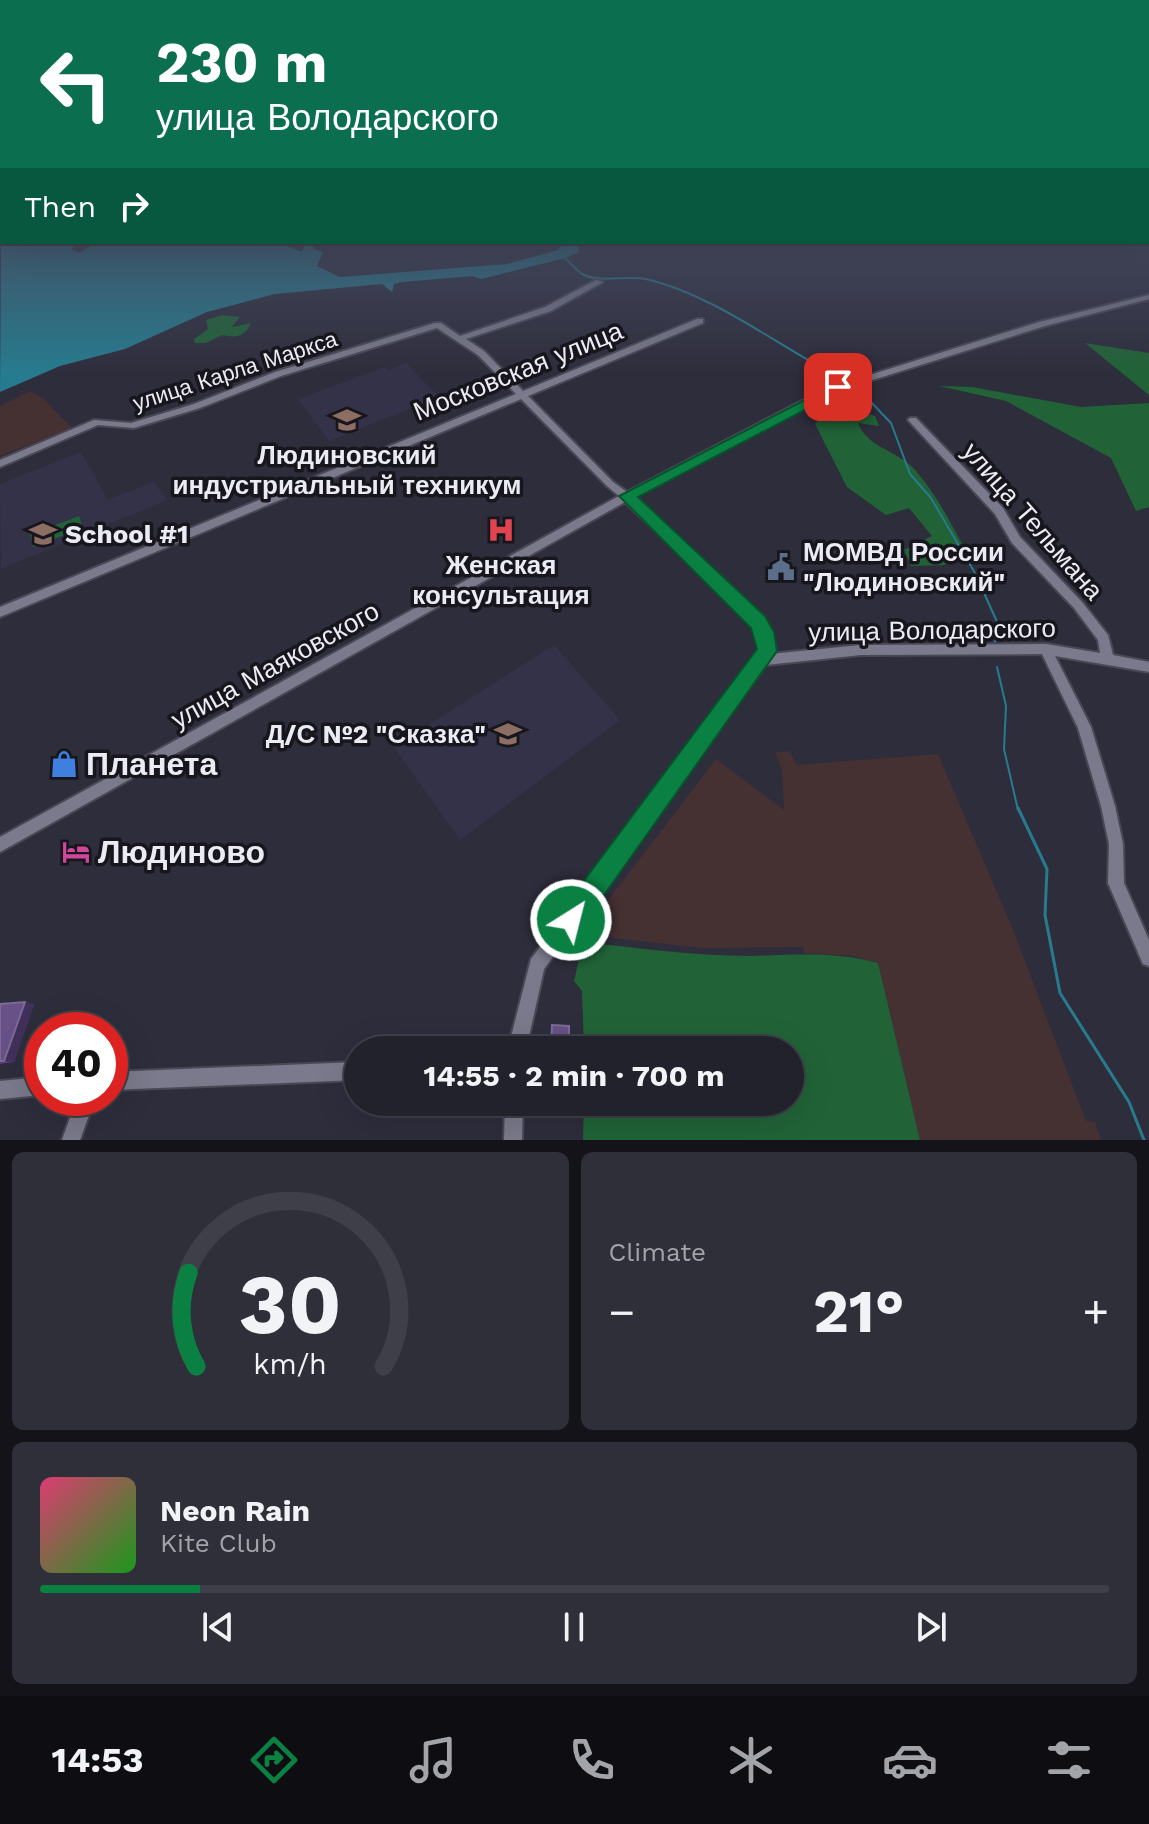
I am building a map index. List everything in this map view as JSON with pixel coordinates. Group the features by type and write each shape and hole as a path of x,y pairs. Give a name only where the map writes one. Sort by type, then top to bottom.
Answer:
{"street":[{"path":"459,339 548,309 599,282"},
{"name":"улица Маяковского","path":"0,845 627,496 828,391 1042,324 1149,297"},
{"name":"Московская улица","path":"0,612 700,321"},
{"name":"улица Карла Маркса","path":"0,464 97,422 131,426 197,406 278,374 438,325 459,339"},
{"path":"459,339 481,353 610,484 627,496 758,622 767,641 763,660 537,965 520,1036"},
{"name":"улица Тельмана","path":"913,420 999,511 1016,540 1078,605 1104,638 1107,659"},
{"path":"1046,649 1084,727 1116,844 1116,883 1149,958"},
{"name":"улица Володарского","path":"763,660 861,650 1046,649 1149,667"},
{"path":"128,1080 344,1072"},
{"path":"0,1090 24,1088"},
{"path":"71,1140 80,1116"},
{"path":"513,1140 514,1116"}],"shaded area":[{"name":"Людиновский индустриальный техникум","path":"406,363 439,397 329,441 298,399 385,367 388,370"},
{"path":"30,391 44,399 72,428 0,456 0,406"},
{"name":"School #1","path":"81,452 108,500 154,482 167,500 1,569 0,484"},
{"name":"Д/С №2 \"Сказка\"","path":"554,645 620,720 460,840 394,747"},
{"path":"790,751 796,765 938,754 1012,927 1086,1121 1095,1122 1101,1140 920,1140 878,963 854,956 804,953 803,947 702,948 612,938 592,921 716,759 784,810 782,771 775,752"}],"green space":[{"path":"222,315 240,317 232,327 251,323 240,335 222,335 206,343 195,343 194,339 208,329 206,320"},
{"path":"1085,343 1149,353 1149,395"},
{"path":"939,386 972,387 1081,407 1149,403 1149,507 1136,511 1111,458 1006,401"},
{"path":"851,409 875,416 879,426 858,423 863,432 915,470 937,499 966,552 944,565 911,566 904,550 932,536 909,508 886,515 847,487 815,424 822,416"},
{"path":"79,516 82,526 78,530 33,547 30,535"},
{"path":"578,942 707,955 830,955 878,963 920,1140 583,1140 584,1116 804,1116 804,1036 584,1036 582,991 574,981 580,955"}],"water":[{"path":"1,267 320,267 340,277 466,267 529,267 481,279 472,276 402,282 394,284 392,292 382,284 275,294 207,312 125,349 60,366 0,392"}],"building":[{"path":"25,1002 4,1061 0,1061 0,1004"},
{"path":"552,1025 569,1026 569,1036 552,1036"}],"waterway":[{"path":"574,267 591,277 646,279 696,296 837,376"},
{"path":"851,394 868,399 891,423 910,474 931,498 975,573 998,624 995,642"},
{"path":"997,667 1006,706 1004,749 1018,810"},
{"path":"1018,808 1047,869 1045,915 1060,993 1129,1102 1144,1140"}],"place":[{"name":"Людиновский индустриальный техникум","path":"347,420"},
{"name":"Женская консультация","path":"501,530"},
{"name":"School #1","path":"43,534"},
{"name":"МОМВД России \"Людиновский\"","path":"781,567"},
{"name":"Д/С №2 \"Сказка\"","path":"508,734"},
{"name":"Планета","path":"64,764"},
{"name":"Людиново","path":"76,852"}],"route":[{"path":"571,920 767,651 765,632 758,622 627,496 838,387"}]}
